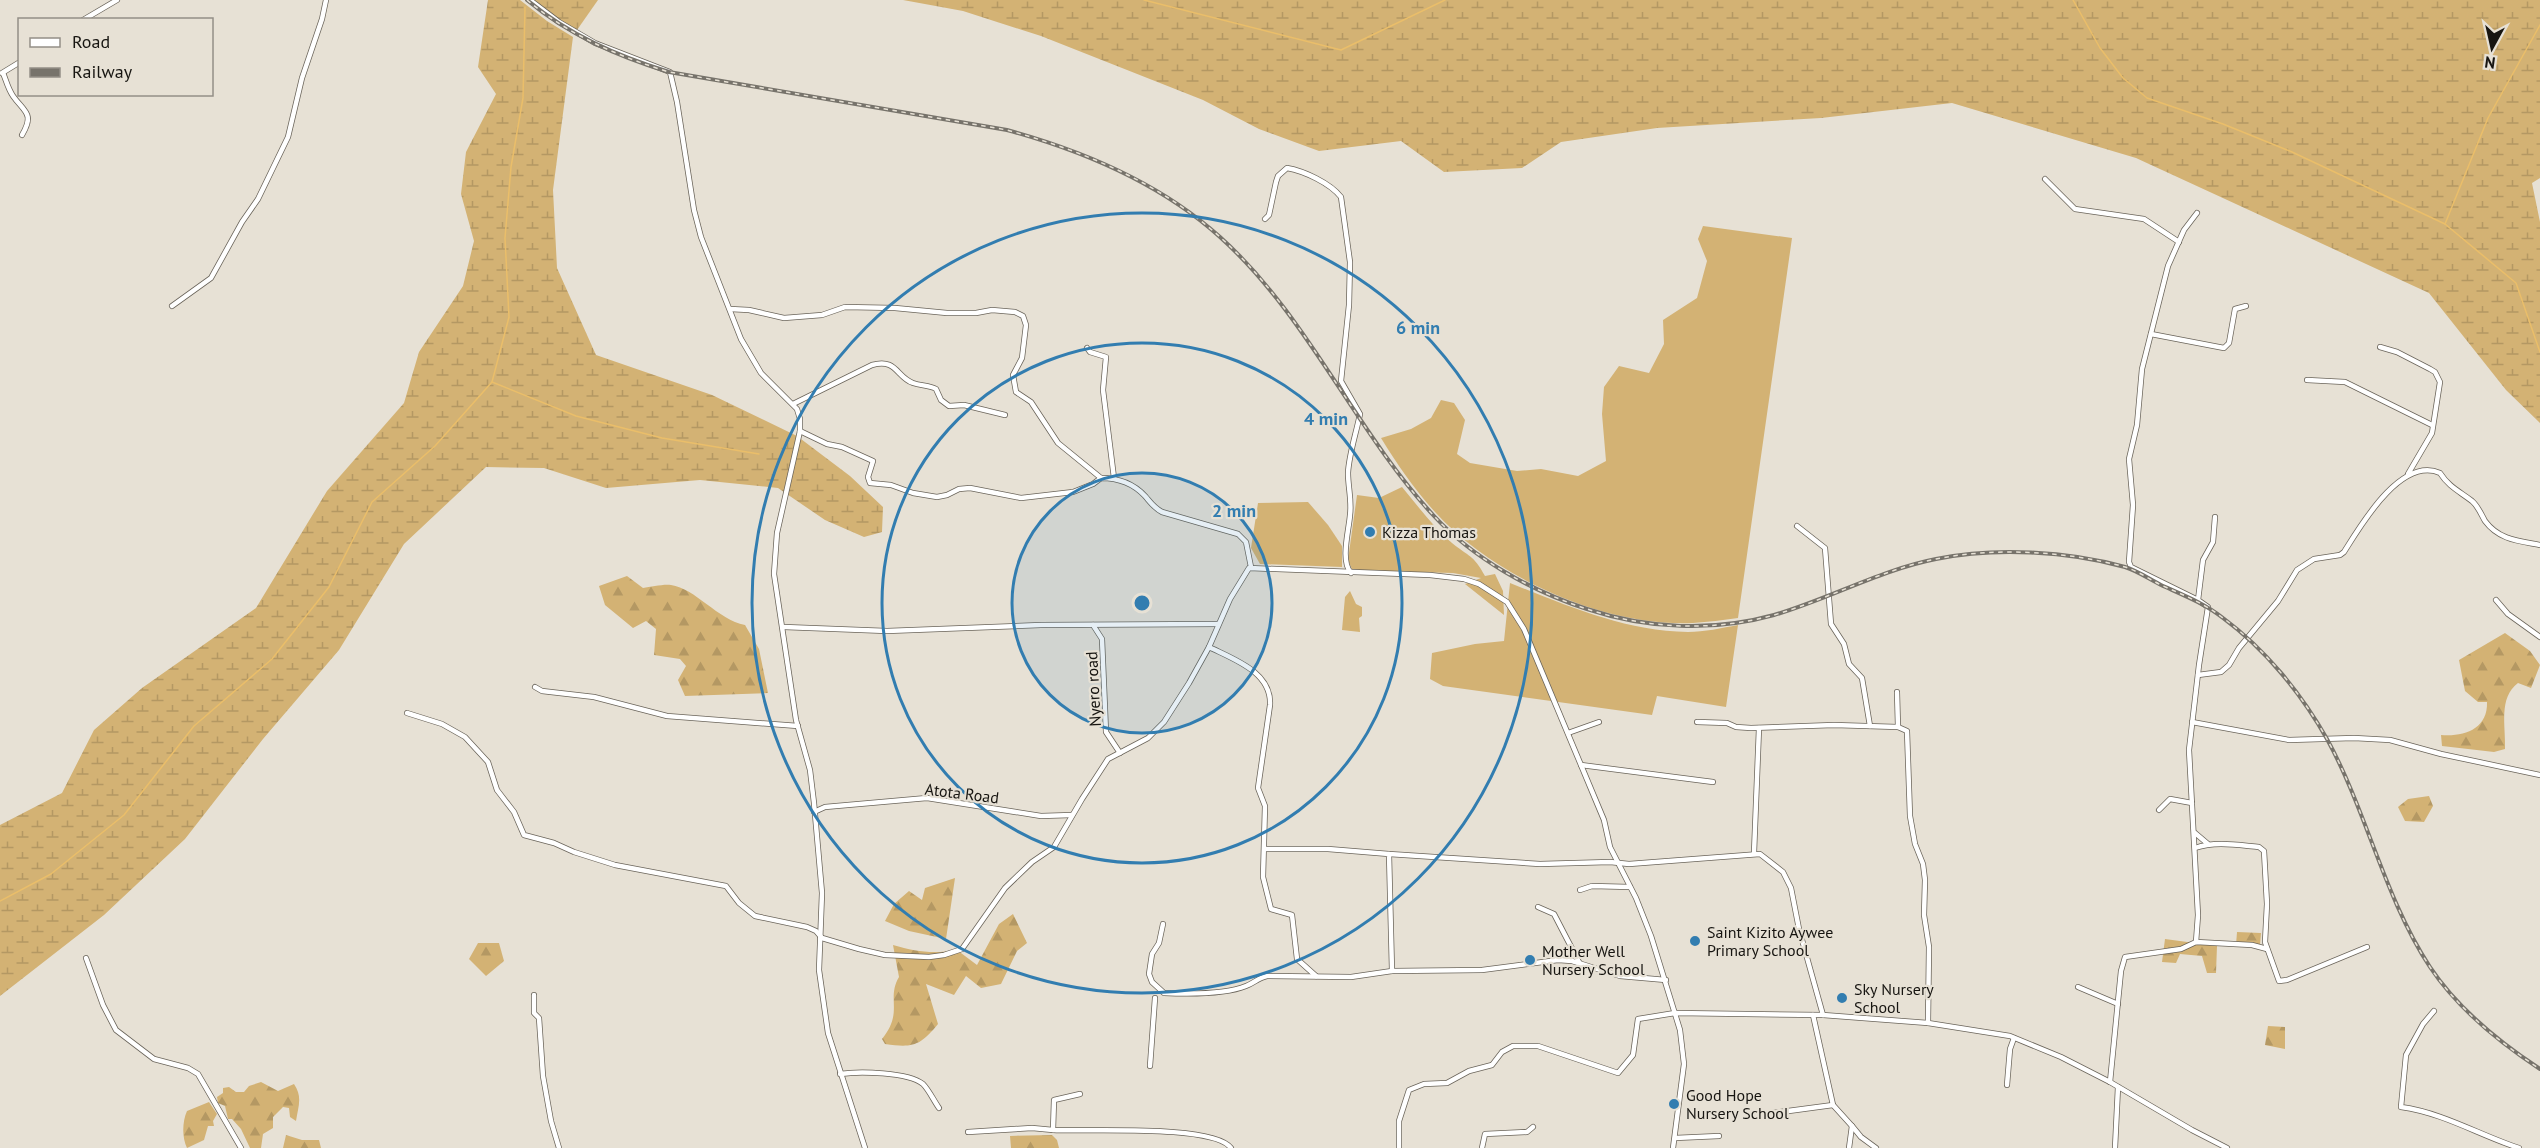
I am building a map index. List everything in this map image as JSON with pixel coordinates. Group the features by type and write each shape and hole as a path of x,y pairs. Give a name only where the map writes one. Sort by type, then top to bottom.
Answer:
{"street":[{"path":"86,18 117,0"},
{"path":"172,306 211,278 242,222 258,199 288,137 302,78 326,0"},
{"path":"530,0 558,22 595,43 670,72 694,210 701,237 741,339 761,373 793,404 800,418 800,431 775,544 774,574 798,726 810,770 819,849 822,938 820,980 828,1033 864,1148"},
{"path":"18,63 1,73 11,94 26,111 28,122 22,135"},
{"path":"1264,219 1269,215 1278,176 1287,168 1316,179 1336,191 1341,197 1350,262 1349,305 1341,381 1360,414 1349,471 1350,515 1346,539 1346,567 1351,573"},
{"path":"2045,179 2076,209 2144,219 2179,242"},
{"path":"2196,942 2198,915 2195,833 2189,761 2208,607 2129,565 2133,505 2130,454 2137,425 2142,369 2168,267 2184,230 2197,213"},
{"path":"2151,334 2224,348 2229,343 2235,309 2246,306"},
{"path":"407,713 442,724 465,737 488,762 497,790 514,812 522,834 615,866 726,886 742,907 755,916 812,929 822,938 885,955 928,957 962,949 1005,888 1032,862 1054,847 1108,759 1138,744 1159,728 1189,683 1209,647 1238,584 1251,567 1246,542 1238,534 1154,508 1133,486 1114,478 1101,477 1058,443 1031,402 1016,392 1013,375 1022,358 1026,325 1023,316 992,310 976,314 845,307 822,315 784,318 749,310 730,309"},
{"path":"2198,675 2216,673 2225,669 2239,648 2278,601 2297,570 2314,559 2340,555 2344,552 2378,502 2409,474 2432,433 2441,388 2438,376 2412,360 2380,347"},
{"path":"1087,348 1090,352 1106,357 1103,390 1114,478"},
{"path":"793,404 872,365 883,363 896,368 912,383 936,388 945,405 954,407 964,405 1005,415"},
{"path":"2307,380 2345,382 2432,425"},
{"path":"800,431 873,461 868,476 869,482 891,485 917,494 943,496 959,489 970,488 1021,498 1073,492 1093,484 1101,477"},
{"path":"2409,474 2423,469 2440,473 2448,485 2474,502 2487,524 2502,536 2509,540 2540,545"},
{"path":"2198,600 2203,560 2213,542 2215,518"},
{"path":"1797,526 1825,548 1831,624 1844,644 1849,664 1862,678 1870,726"},
{"path":"1251,567 1457,577 1479,584 1503,599 1512,608 1524,629 1568,733 1604,820 1610,847 1651,936 1666,980 1680,1030 1684,1064 1673,1148"},
{"path":"2496,600 2508,614 2540,637"},
{"name":"Nyero road","path":"1093,624 1102,639 1106,732 1120,753"},
{"path":"784,627 887,631 977,626 1218,624"},
{"path":"1209,647 1251,669 1261,678 1270,698 1258,788 1265,806 1263,877 1270,908 1292,915 1297,959 1318,978"},
{"path":"535,687 542,691 594,697 660,715 798,726"},
{"path":"1898,692 1898,727"},
{"path":"1568,733 1599,722"},
{"path":"1697,722 1727,723 1736,727 1759,728 1810,725 1898,727 1907,731 1910,816 1913,838 1923,864 1924,915 1929,947 1928,1023"},
{"path":"2192,722 2289,740 2354,738 2390,740 2440,754 2540,775"},
{"path":"1754,853 1759,728"},
{"path":"1581,765 1713,782"},
{"name":"Atota Road","path":"814,812 825,807 927,798 1041,816 1072,815"},
{"path":"2159,810 2170,799 2192,803"},
{"path":"2195,833 2208,844"},
{"path":"2194,848 2208,844 2259,847 2264,851 2267,949 2277,979 2282,981 2367,947"},
{"path":"1265,849 1328,849 1540,864 1610,862 1619,864 1728,857 1754,853 1763,856 1787,878 1822,1015"},
{"path":"1389,854 1392,971"},
{"path":"1580,890 1592,886 1630,887"},
{"path":"1538,907 1554,914 1580,964"},
{"path":"1163,924 1159,943 1152,954 1149,974 1152,982 1164,993 1196,994 1245,987 1258,978 1267,976 1318,978 1351,977 1392,971 1466,971 1558,960 1620,976 1666,980"},
{"path":"2110,1082 2121,971 2125,957 2181,949 2196,942 2252,945 2267,949"},
{"path":"86,958 103,1005 116,1030 154,1059 188,1068 198,1074 241,1148"},
{"path":"2078,987 2118,1004"},
{"path":"534,995 534,1013 540,1027 543,1076 551,1121 559,1148"},
{"path":"1150,1066 1155,998"},
{"path":"2434,1011 2423,1024 2406,1055 2401,1107 2441,1116 2507,1146 2519,1148"},
{"path":"1399,1148 1398,1128 1401,1112 1404,1099 1412,1088 1424,1084 1447,1083 1469,1071 1492,1065 1502,1052 1521,1044 1538,1046 1618,1074 1633,1055 1637,1020 1675,1013 1822,1015 1928,1023 2014,1038 2110,1082 2199,1135 2227,1148"},
{"path":"1813,1015 1833,1105 1861,1137 1876,1148"},
{"path":"2007,1084 2010,1049 2014,1038"},
{"path":"840,1074 886,1074 915,1081 925,1087 939,1108"},
{"path":"2115,1148 2118,1087"},
{"path":"1053,1130 1054,1100 1080,1094"},
{"path":"1766,1114 1833,1105"},
{"path":"1849,1148 1852,1126"},
{"path":"1482,1148 1485,1134 1529,1131 1533,1127"},
{"path":"968,1132 1032,1128 1147,1131 1189,1134 1224,1142 1231,1148"},
{"path":"1675,1138 1719,1136"}],"green space":[{"path":"488,0 520,0 573,37 553,190 557,268 596,355 712,395 797,436 850,476 883,507 882,532 864,537 825,520 778,488 700,480 606,488 544,468 486,467 404,544 339,650 263,739 185,839 104,915 0,996 0,825 62,793 94,730 142,688 256,608 327,491 404,403 419,352 463,286 474,241 461,194 466,152 496,94 478,67"},
{"path":"533,0 598,0 577,30 551,15"},
{"path":"903,0 2540,0 2540,178 2532,183 2540,222 2540,423 2506,390 2429,293 2136,158 1952,103 1821,118 1657,128 1561,142 1522,168 1444,172 1401,141 1319,151 1259,129 1203,100 1041,36 963,11"},
{"path":"1703,226 1792,238 1738,618 1693,623 1659,622 1588,607 1519,577 1488,557 1459,536 1435,512 1406,476 1381,438 1411,429 1431,418 1441,400 1454,403 1465,420 1457,454 1470,463 1517,471 1541,469 1578,476 1606,461 1602,414 1604,387 1619,366 1649,373 1664,344 1663,320 1697,298 1707,261 1698,239"},
{"path":"1402,487 1438,530 1474,560 1485,576 1495,574 1503,591 1504,615 1465,584 1481,578 1453,573 1379,571 1354,574 1348,560 1357,495 1379,498"},
{"path":"1308,502 1342,546 1342,567 1260,564 1251,548 1258,503"},
{"path":"627,576 643,588 661,585 680,587 725,617 745,625 759,649 768,693 685,696 678,680 686,666 680,659 654,655 656,629 646,621 633,628 605,605 599,586"},
{"path":"1510,583 1597,616 1641,627 1688,632 1738,625 1726,707 1657,696 1652,715 1443,686 1430,679 1432,653 1475,644 1504,641"},
{"path":"1350,591 1356,604 1362,607 1362,616 1359,618 1360,632 1342,630 1345,597"},
{"path":"2505,633 2530,651 2540,665 2531,688 2518,683 2508,696 2504,713 2505,749 2494,752 2442,746 2441,735 2466,733 2479,725 2486,711 2487,702 2478,702 2465,691 2459,660"},
{"path":"2429,796 2433,806 2424,822 2405,821 2398,807 2408,799"},
{"path":"955,878 946,939 909,931 885,921 894,904 909,891 922,900 925,888"},
{"path":"1013,914 1027,943 1017,951 1001,984 981,988 966,976 954,995 926,984 938,1024 926,1037 915,1044 903,1046 885,1044 882,1039 892,1021 895,985 899,977 893,945 925,952 957,950 977,965 999,924"},
{"path":"2237,932 2261,933 2260,945 2236,945"},
{"path":"2165,939 2217,946 2216,973 2207,973 2202,956 2180,954 2176,963 2162,962"},
{"path":"478,943 499,943 504,961 486,976 469,959"},
{"path":"2268,1026 2285,1027 2285,1049 2265,1045"},
{"path":"261,1082 278,1091 294,1084 298,1093 299,1107 296,1121 290,1117 289,1108 283,1107 273,1117 273,1128 263,1134 261,1148 250,1148 241,1129 232,1119 228,1119 225,1106 218,1103 217,1097 223,1093 223,1088 229,1087 236,1092 244,1092 249,1086"},
{"path":"209,1102 217,1114 213,1121 214,1126 208,1126 204,1140 187,1148 183,1130 187,1111"},
{"path":"286,1135 302,1140 319,1140 321,1148 283,1148"},
{"path":"1052,1135 1057,1140 1059,1148 1011,1148 1010,1136"}],"waterway":[{"path":"1144,0 1341,50 1445,0"},
{"path":"2073,0 2100,48 2123,78 2147,98 2223,124 2292,152 2445,224 2516,283 2540,352"},
{"path":"0,901 51,874 124,815 194,726 272,659 329,587 372,502 435,446 492,382 509,317 505,238 511,167 523,98 525,7"},
{"path":"2445,224 2488,118 2540,25"},
{"path":"492,382 576,416 662,438 759,454"}],"railway":[{"path":"527,0 560,24 594,43 669,72 1007,130 1064,148 1147,185 1197,218 1251,268 1306,338 1406,483 1449,531 1466,546 1504,572 1566,602 1633,621 1680,626 1727,624 1774,615 1895,570 1936,559 1982,553 2031,552 2079,557 2125,567 2201,604 2238,630 2268,658 2317,722 2354,796 2400,912 2430,967 2453,997 2480,1024 2509,1048 2540,1069"}],"place":[{"name":"Kizza Thomas","path":"1370,532"},
{"name":"Saint Kizito Aywee Primary School","path":"1695,941"},
{"name":"Mother Well Nursery School","path":"1530,960"},
{"name":"Sky Nursery School","path":"1842,998"},
{"name":"Good Hope Nursery School","path":"1674,1104"}]}
